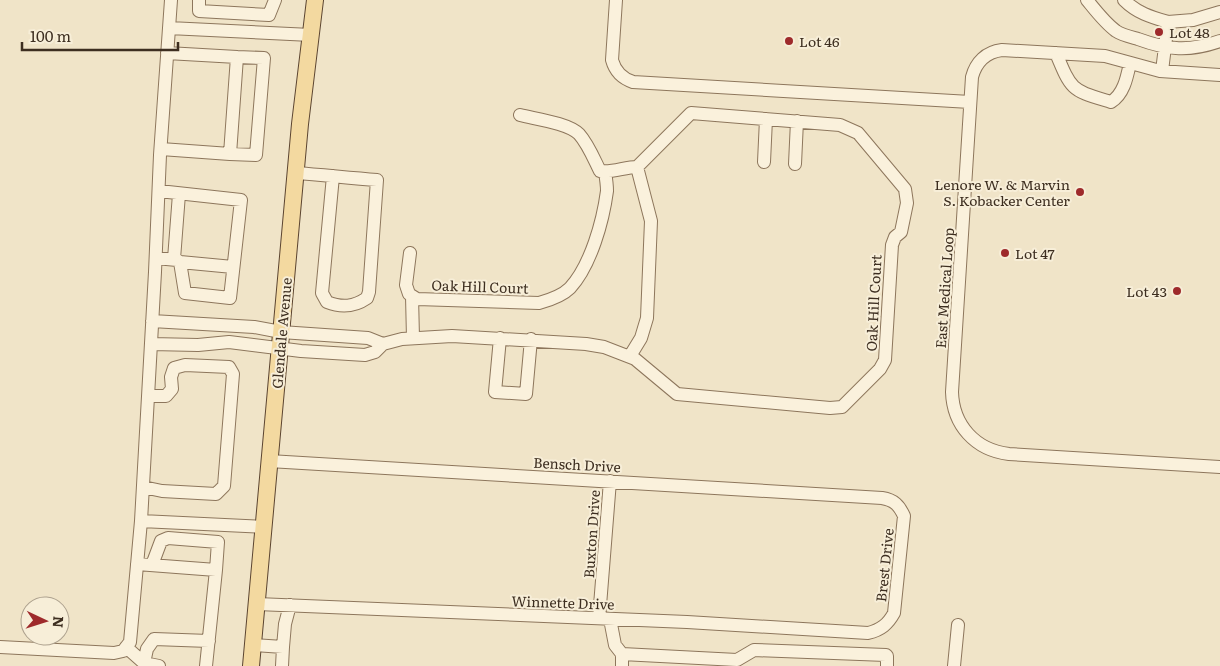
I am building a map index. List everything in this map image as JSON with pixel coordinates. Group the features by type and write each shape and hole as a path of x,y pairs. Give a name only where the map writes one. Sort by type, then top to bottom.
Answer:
{"main road":[{"name":"Glendale Avenue","path":"251,666 279,349 315,0"}],"street":[{"path":"0,646 114,653 123,651 130,642 141,521 156,258 160,149 171,0"},
{"path":"199,0 199,12 269,14 275,0"},
{"path":"616,0 612,60 619,74 633,82 970,102"},
{"path":"1087,0 1098,15 1117,32 1165,48 1193,48 1220,41"},
{"path":"1124,0 1130,7 1145,16 1168,22 1193,20 1220,12"},
{"path":"1162,71 1168,22"},
{"path":"169,28 311,34"},
{"name":"East Medical Loop","path":"1220,75 1162,71 1105,56 1006,50 989,53 980,60 974,68 972,77 952,392 954,411 964,430 982,446 1004,453 1220,467"},
{"path":"160,149 256,155 260,122 264,58 167,54"},
{"path":"1056,54 1067,81 1079,92 1111,102 1119,97 1127,78 1130,63"},
{"path":"230,154 237,57"},
{"name":"Oak Hill Court","path":"151,344 198,345 229,342 279,349 365,355 375,352 383,344 402,338 452,336 531,339 595,345 630,356 677,394 830,408 842,407 880,369 885,360 892,245 895,237 900,232 907,203 905,189 858,133 840,125 691,113 637,166"},
{"path":"520,114 565,126 578,133 585,142 600,172 637,166 652,221 648,318 641,338 630,356"},
{"path":"764,162 766,119"},
{"path":"795,164 797,121"},
{"name":"Oak Hill Court","path":"410,253 406,285 409,294 417,299 549,301 569,289 584,268 594,247 607,190 605,172"},
{"path":"296,173 333,176 377,180 369,292 367,298 351,306 334,305 327,302 322,293 333,176"},
{"path":"159,191 241,200 230,298 185,293 177,261 179,194"},
{"path":"156,258 233,267"},
{"name":"Oak Hill Court","path":"412,296 413,338"},
{"name":"Oak Hill Court","path":"152,322 254,327 281,332 368,338 383,344"},
{"path":"500,338 495,392 526,394 531,339"},
{"path":"143,487 162,491 216,494 224,486 233,374 230,368 185,365 174,368 171,377 172,390 166,396 148,396"},
{"name":"Bensch Drive","path":"269,461 882,498"},
{"name":"Buxton Drive","path":"610,481 604,619 622,660"},
{"name":"Brest Drive","path":"868,633 877,631 889,622 894,613 896,603 904,516 901,509 894,502 882,498"},
{"path":"141,521 264,527"},
{"path":"152,565 161,541 168,538 218,542 206,666"},
{"path":"137,564 216,570"},
{"name":"Winnette Drive","path":"257,604 868,633"},
{"path":"282,666 285,624 290,606"},
{"path":"954,666 958,625"},
{"path":"144,663 147,649 154,639 209,641"},
{"path":"253,645 283,648"},
{"path":"126,647 144,663 159,666"},
{"path":"622,660 745,660 754,650 886,655 887,666"}],"place":[{"name":"Lot 48","path":"1159,32"},
{"name":"Lot 46","path":"789,41"},
{"name":"Lenore W. & Marvin S. Kobacker Center","path":"1080,192"},
{"name":"Lot 47","path":"1005,253"},
{"name":"Lot 43","path":"1177,291"}]}
